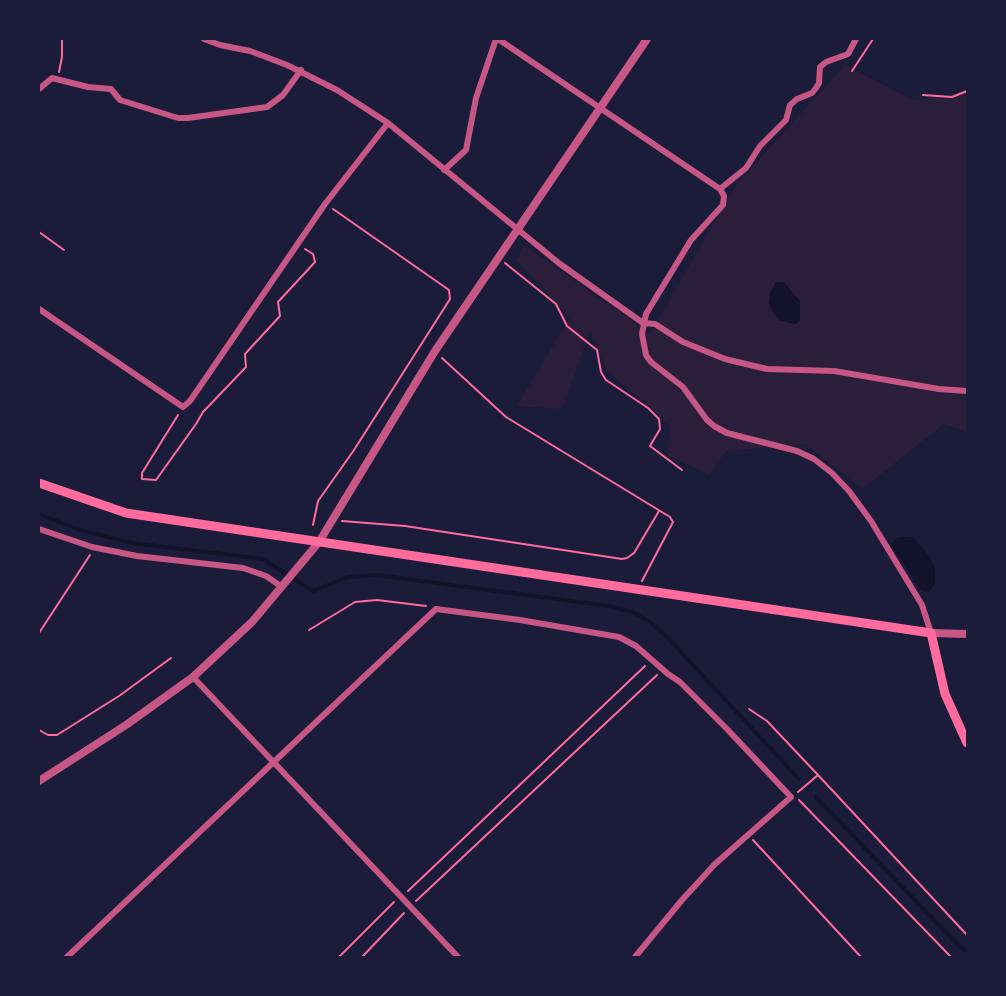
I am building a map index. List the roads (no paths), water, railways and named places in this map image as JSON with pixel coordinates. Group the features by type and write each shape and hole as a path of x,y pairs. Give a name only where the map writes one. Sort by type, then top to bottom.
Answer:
{"main road":[{"path":"39,483 126,513 931,633 945,694 967,743"}],"street":[{"path":"204,39 250,51 301,70 338,90 388,123 531,242 644,323 655,324 704,352 767,369 834,371 939,389 967,391"},
{"path":"444,170 466,150 476,98 497,39 720,189 724,196 723,205 691,240 656,298 644,323 642,344 646,355 651,362 683,387 714,426 727,433 797,451 814,459 832,473 849,491 871,521 922,605 931,633 967,634"},
{"path":"39,781 126,726 193,677 252,622 319,542 435,351 647,39"},
{"path":"720,189 746,168 760,146 786,120 790,105 816,88 819,83 820,67 826,62 848,54 856,39"},
{"path":"39,89 52,78 88,87 111,89 120,100 178,118 188,118 267,107 283,95 301,70"},
{"path":"39,309 183,407 190,401 325,204 388,123"},
{"path":"39,529 92,547 137,556 243,568 266,576 282,587"},
{"path":"67,957 436,609 610,634 636,646 680,682 791,797 708,871 635,957"},
{"path":"193,677 458,957"}],"waterway":[{"path":"39,514 80,530 133,543 263,559 313,591 348,577 376,575 609,606 632,612 650,622 666,636 799,779"},
{"path":"816,797 967,952"}]}
